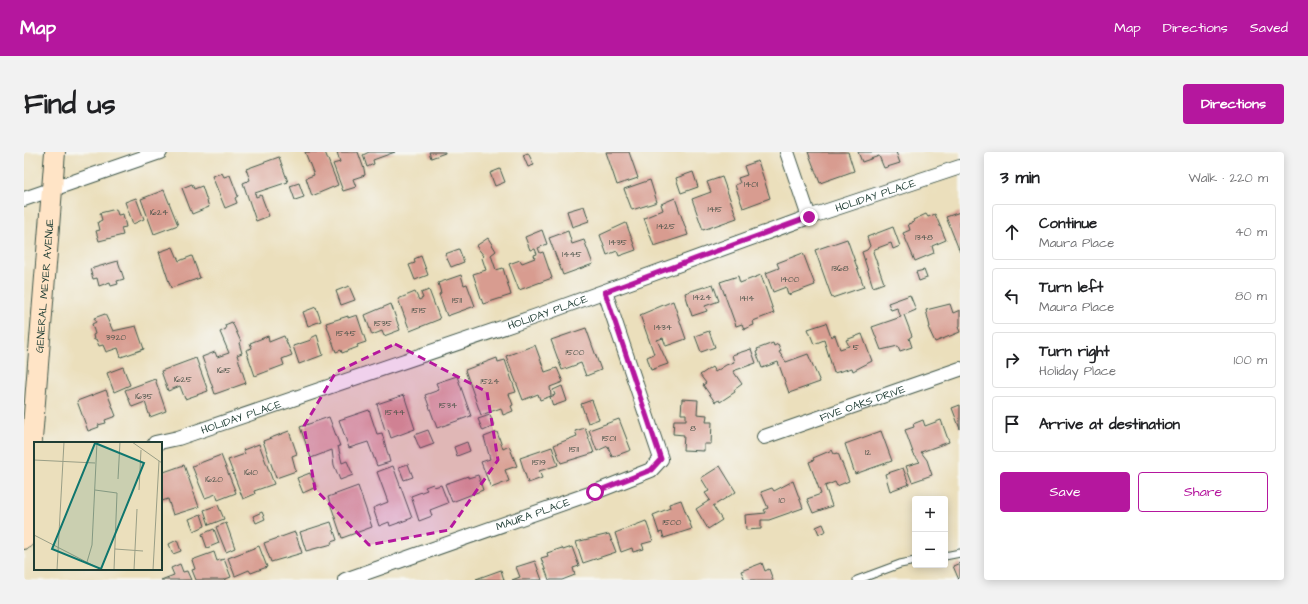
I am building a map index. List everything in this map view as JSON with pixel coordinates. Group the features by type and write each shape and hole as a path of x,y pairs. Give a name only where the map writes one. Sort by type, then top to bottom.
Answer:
{"main road":[{"name":"GENERAL MEYER AVENUE","path":"35,442 55,152"},
{"name":"GENERAL MEYER AVENUE","path":"24,540 34,452"}],"street":[{"path":"24,199 160,152"},
{"path":"787,152 809,217"},
{"name":"HOLIDAY PLACE","path":"160,442 178,438 519,322 809,217 960,167"},
{"name":"MAURA PLACE","path":"345,580 644,473 651,470 661,459 605,292"},
{"name":"FIVE OAKS DRIVE","path":"764,437 960,369"}],"lane":[{"path":"948,555 960,553"},
{"path":"857,580 900,564 912,562"}],"highlighted area":[{"path":"395,344 487,392 498,460 449,530 369,545 315,489 304,426 336,372"}],"building":[{"path":"305,152 325,152 338,185 312,196 306,178 314,175"},
{"path":"337,152 358,152 365,175 353,179 356,187 343,191 333,164 340,162"},
{"path":"369,152 395,152 373,160 374,164 367,167 363,155"},
{"path":"429,152 445,152 445,153 431,158"},
{"path":"606,152 629,152 638,178 617,185"},
{"path":"808,152 848,152 854,171 820,183"},
{"path":"858,152 896,152 900,163 884,168 879,156 862,162"},
{"path":"528,153 534,165 528,167 523,155"},
{"path":"279,157 288,182 255,193 256,197 261,195 269,216 256,221 243,183 250,180 246,169"},
{"path":"758,161 770,198 743,208 735,185 740,183 738,178 747,175 744,166"},
{"path":"500,169 505,182 495,186 490,173"},
{"path":"693,172 698,187 681,193 676,178"},
{"path":"222,173 224,177 230,175 238,196 235,198 237,203 225,208 212,176"},
{"path":"722,177 737,218 703,230 692,199 711,192 707,182"},
{"path":"650,180 657,202 632,210 624,189"},
{"path":"299,183 304,197 295,200 290,186"},
{"path":"192,184 194,189 202,186 209,207 192,214 182,188"},
{"path":"164,190 178,225 154,234 141,199"},
{"path":"136,198 144,219 133,224 125,202"},
{"path":"675,198 688,235 654,246 644,218 663,210 661,204"},
{"path":"584,206 589,221 572,227 567,211"},
{"path":"116,209 118,215 123,214 126,227 121,228 123,235 99,241 96,231 100,230 98,222 102,220 100,213"},
{"path":"960,212 960,252 946,217"},
{"path":"926,214 928,217 935,214 946,240 932,246 934,253 915,261 903,233 910,230 908,224"},
{"path":"626,223 636,250 619,256 617,251 607,255 600,235"},
{"path":"893,227 900,246 893,249 891,243 875,249 873,252 884,283 873,287 862,252 867,250 870,246 867,237"},
{"path":"542,230 547,244 538,248 540,253 543,252 552,278 519,290 509,264 520,260 522,263 535,258 534,255 537,254 535,249 530,250 525,237"},
{"path":"568,231 572,244 584,240 593,264 563,275 549,238"},
{"path":"488,238 496,251 491,255 496,270 503,268 511,295 483,304 473,274 486,270 482,258 484,256 476,246"},
{"path":"847,239 864,287 832,298 815,250"},
{"path":"173,247 179,261 192,256 200,278 171,288 159,252"},
{"path":"459,249 464,262 451,267 445,254"},
{"path":"803,253 815,285 788,295 786,287 773,292 766,273 779,268 777,263"},
{"path":"421,256 428,275 415,280 409,265 415,263 414,259"},
{"path":"118,261 124,279 117,281 118,284 111,286 110,282 99,286 97,278 93,279 90,269"},
{"path":"924,270 927,278 919,281 916,272"},
{"path":"461,275 464,285 467,284 475,306 447,316 439,294 441,293 438,283"},
{"path":"761,275 774,313 753,321 754,325 744,329 742,324 736,326 720,282 738,276 740,283"},
{"path":"713,284 719,301 705,306 707,311 692,316 685,293"},
{"path":"349,286 355,300 341,305 336,291"},
{"path":"429,290 440,319 410,331 398,299 415,292 419,300 423,298 421,293"},
{"path":"910,295 916,310 904,315 912,336 909,338 912,347 900,351 898,346 881,350 872,327 901,317 897,308 891,310 888,303"},
{"path":"673,301 686,339 666,346 663,338 657,340 668,364 651,370 647,357 654,354 640,315"},
{"path":"391,304 400,330 384,336 382,331 372,335 365,315"},
{"path":"950,304 953,313 960,310 960,326 958,327 960,332 935,342 928,327 930,327 926,310"},
{"path":"316,307 321,321 308,326 303,312"},
{"path":"105,314 113,331 136,326 144,349 121,357 118,348 106,352 103,345 99,346 96,339 94,340 93,335 95,334 92,324 96,322 94,318"},
{"path":"357,315 366,342 357,345 358,347 342,353 341,350 336,352 326,323 348,316 348,318"},
{"path":"232,322 241,342 239,343 242,353 237,355 246,383 215,394 202,357 215,352 217,357 229,353 220,332 226,329 225,325"},
{"path":"826,323 831,337 835,335 840,349 849,346 846,340 862,334 872,361 853,371 852,368 834,373 824,340 814,344 808,329"},
{"path":"586,328 601,370 586,376 581,363 562,370 551,340"},
{"path":"709,331 715,347 701,352 695,336"},
{"path":"317,335 323,355 299,364 293,346 311,340 311,338"},
{"path":"268,336 269,342 284,336 292,355 282,359 284,365 255,376 246,350 252,348 250,343"},
{"path":"773,343 774,346 778,344 781,351 779,352 786,362 808,354 820,382 789,393 778,362 762,368 756,352 758,351 757,349"},
{"path":"535,345 545,372 557,368 563,382 550,387 551,396 540,400 538,394 523,400 506,356"},
{"path":"751,349 756,363 733,371 742,384 734,390 735,392 720,402 719,400 715,402 703,385 706,383 700,375 712,367 715,372 734,362 732,355"},
{"path":"196,358 208,391 185,399 180,386 168,391 161,371"},
{"path":"497,358 498,362 505,360 516,392 509,394 513,405 511,406 513,411 503,415 501,408 481,415 465,370"},
{"path":"123,367 130,385 114,392 107,373"},
{"path":"457,376 471,416 437,428 425,395 439,390 436,383"},
{"path":"155,379 166,411 150,417 145,402 132,407 125,390"},
{"path":"562,386 567,401 553,406 550,397 555,395 553,390"},
{"path":"106,390 116,416 105,420 106,423 98,425 99,427 88,431 77,401"},
{"path":"404,395 415,429 391,438 388,429 385,430 377,404"},
{"path":"682,399 698,400 697,414 707,415 706,422 712,422 711,444 704,444 704,451 683,450 684,435 673,434 674,420 686,420 686,414 681,414"},
{"path":"592,400 599,419 588,423 581,404"},
{"path":"960,405 960,429 952,408"},
{"path":"369,410 377,434 382,433 390,462 377,466 368,442 349,448 339,420"},
{"path":"490,415 494,426 483,431 478,419"},
{"path":"329,417 340,446 338,446 342,463 347,461 353,475 340,480 334,465 332,450 311,458 300,427"},
{"path":"619,419 631,450 612,457 608,446 597,451 589,430"},
{"path":"923,420 925,426 941,420 949,442 921,452 927,460 932,475 912,482 906,466 920,462 914,455 905,430 914,427 913,424"},
{"path":"585,428 594,453 561,463 554,445 577,436 575,431"},
{"path":"428,430 434,444 420,449 414,435"},
{"path":"289,431 297,454 292,456 296,471 276,478 263,441"},
{"path":"881,431 892,461 855,474 845,444"},
{"path":"497,432 503,449 509,446 517,466 505,470 509,481 491,488 481,462 490,459 484,437"},
{"path":"467,442 470,451 457,456 454,447"},
{"path":"259,444 274,484 254,491 255,494 243,499 228,460 245,454 243,450"},
{"path":"552,447 558,465 539,471 542,478 528,483 520,458"},
{"path":"832,450 834,454 838,453 849,481 837,486 835,482 825,486 832,506 813,513 807,499 821,494 809,462 814,460 813,458"},
{"path":"221,455 236,493 218,500 216,494 205,498 192,466"},
{"path":"408,464 413,477 404,480 399,467"},
{"path":"184,465 199,507 173,515 168,499 162,501 162,473"},
{"path":"393,466 412,518 390,526 389,522 379,526 373,508 388,502 377,472"},
{"path":"720,466 736,492 713,506 722,520 708,529 696,509 710,500 705,493 709,491 701,478"},
{"path":"903,468 909,484 890,491 885,474"},
{"path":"310,473 316,487 303,493 297,478"},
{"path":"478,475 483,490 452,502 445,484 468,476 468,478"},
{"path":"793,481 803,508 769,520 761,520 761,529 746,530 745,515 766,513 764,510 768,508 761,492 772,488 774,491"},
{"path":"433,484 434,487 441,485 448,503 430,510 432,516 419,521 411,496 427,490 425,487"},
{"path":"358,486 372,527 342,538 328,497"},
{"path":"681,500 692,529 664,538 662,532 659,533 653,515 670,508 669,504"},
{"path":"218,505 224,519 209,525 204,510"},
{"path":"262,512 265,519 256,523 253,516"},
{"path":"201,514 205,526 194,531 189,519"},
{"path":"646,521 653,541 642,544 644,549 633,552 632,548 621,552 615,533"},
{"path":"331,522 337,540 331,542 332,544 306,551 300,532"},
{"path":"226,523 235,548 226,552 216,527"},
{"path":"823,524 826,531 819,534 816,527"},
{"path":"214,529 219,543 207,548 202,534"},
{"path":"295,532 302,553 271,562 264,543"},
{"path":"609,534 616,552 583,563 576,542"},
{"path":"177,540 181,551 173,554 169,544"},
{"path":"259,546 267,567 251,573 249,570 235,576 228,558"},
{"path":"572,547 579,566 573,568 575,575 562,580 549,580 541,558 548,556 547,553 562,548 563,550"},
{"path":"214,552 217,561 224,559 231,577 223,580 196,580 192,570 195,569 192,560"},
{"path":"535,561 542,580 512,580 520,577 516,567"},
{"path":"762,563 765,571 769,569 773,580 745,580 741,571"},
{"path":"960,563 960,580 959,580 953,566"},
{"path":"180,564 183,572 187,571 191,580 161,580 174,575 171,568"},
{"path":"501,570 504,580 476,579"}],"route":[{"path":"595,492 651,470 661,459 605,292 809,217"}]}
